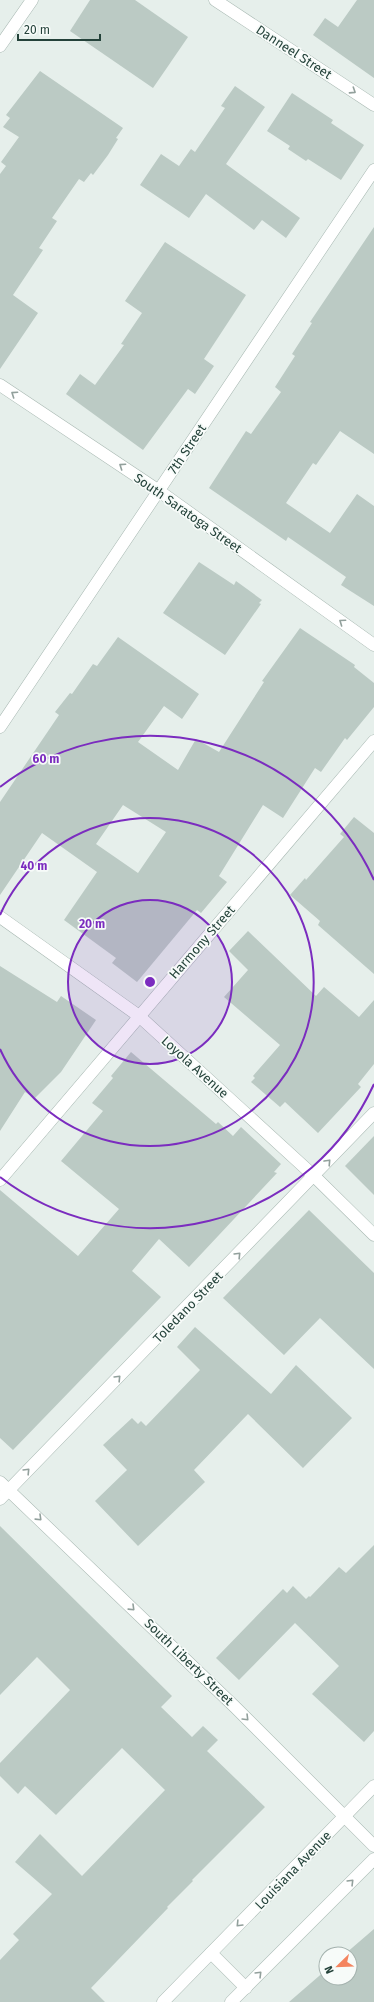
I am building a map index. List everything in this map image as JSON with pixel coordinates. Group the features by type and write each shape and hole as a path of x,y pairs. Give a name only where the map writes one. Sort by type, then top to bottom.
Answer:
{"street":[{"path":"0,46 32,0"},
{"name":"Danneel Street","path":"215,0 374,105"},
{"name":"7th Street","path":"0,727 374,170"},
{"name":"South Saratoga Street","path":"0,385 159,491 374,645"},
{"name":"Harmony Street","path":"0,1180 138,1016 374,741"},
{"name":"Loyola Avenue","path":"0,917 138,1016 314,1176 374,1235"},
{"name":"Toledano Street","path":"0,1499 5,1486 314,1176 374,1113"},
{"name":"South Liberty Street","path":"5,1486 235,1707 374,1846"},
{"name":"Louisiana Avenue","path":"163,2002 374,1786"},
{"path":"232,2002 374,1859"},
{"path":"211,1953 246,1988"}],"building":[{"path":"90,0 135,0 188,37 153,88 70,31"},
{"path":"357,0 374,0 374,78 313,35 325,18 338,27"},
{"path":"40,71 123,128 116,138 118,139 108,155 93,175 91,173 84,182 79,179 52,218 57,221 39,248 43,250 13,295 38,313 0,369 0,174 6,166 1,162 19,137 3,127 10,118 6,115"},
{"path":"235,86 265,107 226,164 300,218 286,238 262,220 254,230 206,194 189,218 140,185 161,154 179,166 191,149 195,152 225,108 221,106"},
{"path":"292,93 333,120 331,123 364,145 341,180 308,159 306,161 288,149 290,146 267,131"},
{"path":"374,227 374,454 340,431 316,465 313,463 286,503 330,533 357,494 374,506 374,606 341,585 346,577 288,537 286,541 209,488 246,431 251,434 281,392 275,387 295,356 292,354 312,323 310,322"},
{"path":"165,242 246,295 204,359 214,366 195,394 188,389 143,450 66,394 80,374 95,385 124,345 121,344 142,313 125,301"},
{"path":"199,562 234,585 236,581 262,600 259,603 261,604 225,655 163,613"},
{"path":"300,628 355,665 354,667 374,683 374,707 347,740 345,738 321,772 315,768 283,818 263,805 219,876 227,882 201,913 197,910 137,982 112,963 116,958 64,920 97,872 42,833 0,895 0,802 59,715 55,712 70,693 72,694 93,664 97,666 118,637 199,694 182,719 164,706 138,742 178,770 196,739 219,752 264,682 262,681","holes":["123,805 166,832 138,873 96,844"]},
{"path":"354,817 374,833 374,974 318,925 320,921 290,895 305,878 306,880 344,837 340,834"},
{"path":"248,931 316,996 324,987 359,1017 374,1000 374,1064 358,1084 361,1087 318,1133 285,1102 280,1107 251,1082 255,1078 253,1076 280,1045 224,997 248,970 229,951"},
{"path":"0,966 57,1002 61,996 96,1020 61,1072 35,1098 25,1092 0,1131"},
{"path":"131,1052 216,1124 218,1122 233,1136 241,1127 281,1164 274,1172 277,1173 189,1267 159,1239 132,1271 161,1297 13,1450 0,1438 0,1190 78,1256 119,1209 61,1161 103,1111 92,1103 113,1078 111,1076"},
{"path":"374,1136 374,1195 345,1166"},
{"path":"309,1210 374,1273 374,1369 320,1318 284,1355 223,1298"},
{"path":"195,1327 271,1394 296,1365 352,1418 303,1468 248,1414 194,1470 205,1482 138,1546 95,1501 127,1470 103,1445 132,1418 138,1424 141,1421 146,1426 200,1370 177,1347"},
{"path":"0,1526 172,1696 161,1707 192,1737 203,1726 218,1740 207,1751 265,1807 192,1880 193,1881 167,1907 168,1908 91,1988 105,2002 0,2002 0,1960 19,1940 13,1934 52,1894 15,1862 40,1834 82,1876 165,1790 122,1748 56,1815 25,1786 18,1794 0,1776 0,1763 70,1690 37,1657 0,1695"},
{"path":"374,1545 374,1731 364,1742 312,1694 339,1666 295,1623 239,1680 216,1658 283,1589 287,1593 293,1586 306,1599 309,1596 310,1597 339,1567 346,1573"},
{"path":"374,1929 374,2002 289,2002 318,1977 318,1986 358,1986 358,1946 354,1946"}]}
